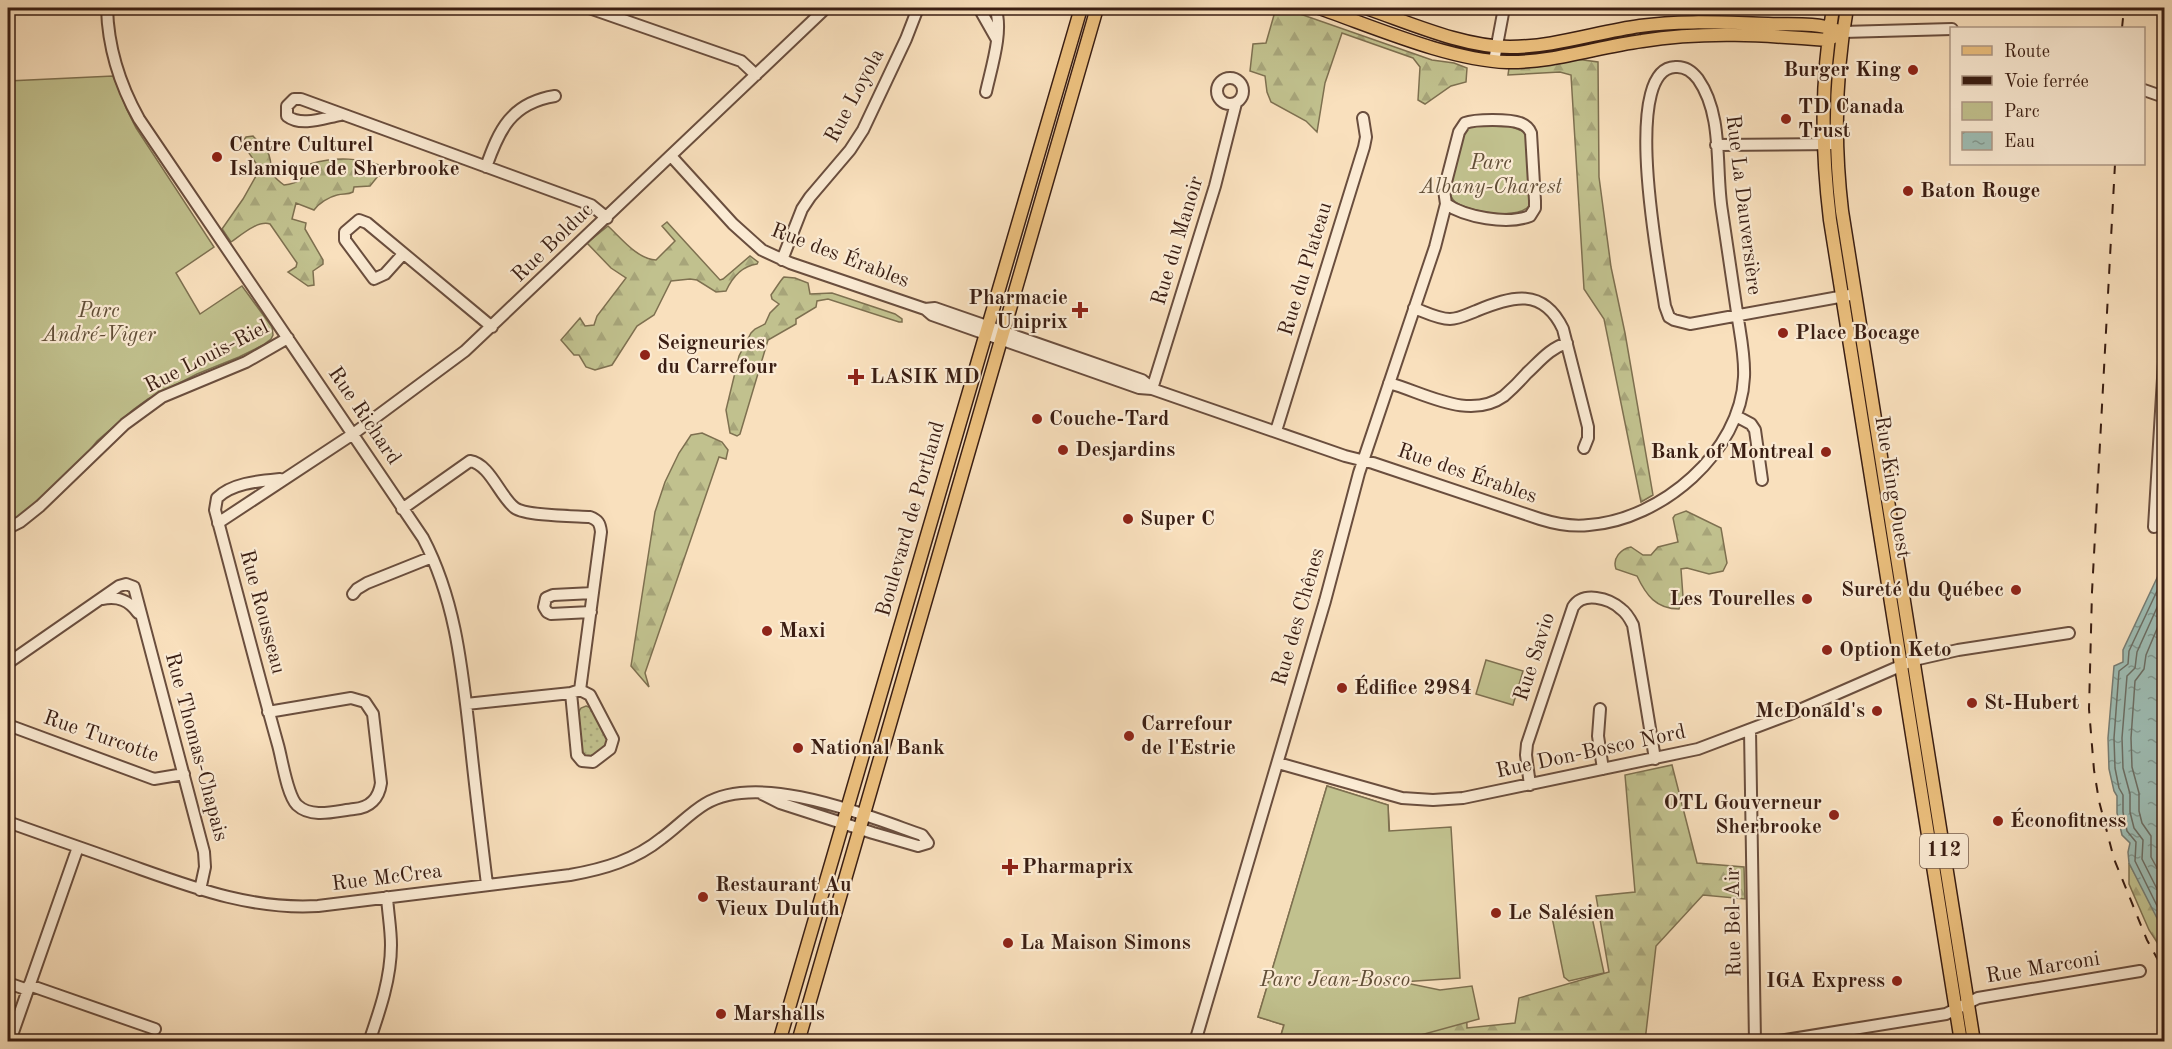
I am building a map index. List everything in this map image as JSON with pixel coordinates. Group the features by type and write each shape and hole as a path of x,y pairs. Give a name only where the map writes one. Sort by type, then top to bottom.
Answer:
{"main road":[{"path":"1068,52 1075,8"},
{"name":"Boulevard de Portland","path":"778,1041 1081,8"},
{"name":"Boulevard de Portland","path":"798,1041 1096,8"},
{"path":"1319,8 1436,48 1494,61 1520,62 1642,41 1700,34 1829,34 1842,32"},
{"path":"1366,8 1463,40 1496,47 1527,46 1641,26 1691,22 1829,34"},
{"name":"Rue King Ouest","path":"1833,8 1822,100 1823,145 1829,212 1960,1041"},
{"name":"Rue King Ouest","path":"1847,8 1842,32 1837,92 1837,144 1842,211 1974,1041"}],"street":[{"name":"Rue Richard","path":"107,8 115,62 132,106 423,538 432,557 443,585 457,634 487,884"},
{"path":"590,8 741,61 756,75"},
{"name":"Rue Bolduc","path":"284,479 262,481 226,491 217,498 215,504 218,523 353,434 457,357 492,327 826,8"},
{"name":"Rue Loyola","path":"782,260 802,209 810,196 850,150 863,130 906,39 918,8"},
{"path":"979,8 996,38"},
{"path":"986,92 996,38 998,17 995,8"},
{"path":"1494,61 1504,8"},
{"path":"1842,32 1950,29"},
{"name":"Rue La Dauversière","path":"1736,416 1744,376 1737,314 1721,210 1713,115 1700,81 1684,68 1672,67 1665,69 1657,78 1650,94 1646,125 1650,208 1665,306 1669,317 1685,324 1737,314"},
{"path":"2145,90 2164,98"},
{"path":"486,167 498,135 506,123 530,103 555,96"},
{"name":"Rue du Manoir","path":"1152,388 1215,186 1236,103"},
{"path":"340,115 591,205 607,218"},
{"name":"Rue du Plateau","path":"1276,431 1364,147 1366,137 1363,118"},
{"name":"Rue des Chênes","path":"1195,1041 1325,601 1363,460 1435,247 1446,204 1444,190 1459,132 1465,123 1475,121 1515,122 1528,128 1531,133 1535,201 1530,216 1494,219 1453,209 1446,204"},
{"path":"1716,145 1837,144"},
{"name":"Rue des Érables","path":"671,156 745,236 762,250 782,260 925,309 935,308 1139,388 1152,388 1550,522 1574,526 1600,524 1645,510 1676,491 1707,461 1725,437 1736,416"},
{"path":"403,254 385,273 374,279 345,240 345,232 355,222 363,221 492,327"},
{"path":"1737,314 1856,294"},
{"path":"1414,308 1449,319 1506,301 1528,298 1535,299 1547,307 1558,319 1568,343 1588,427 1588,438 1584,448"},
{"name":"Rue Louis-Riel","path":"8,528 20,522 40,506 125,424 162,397 246,362 288,338"},
{"path":"1389,383 1457,405 1480,406 1505,395 1551,351 1568,343"},
{"path":"2154,527 2164,362"},
{"path":"1736,416 1751,424 1755,430 1762,480"},
{"path":"402,509 470,461 475,461 516,509 536,513 590,517 599,521 602,532 591,612 576,691 577,754 582,760 594,762 609,749 614,739 590,695 576,691 466,704"},
{"name":"Rue Rousseau","path":"218,523 268,712 292,797 297,804 310,813 359,809 374,801 381,783 373,714 365,702 351,698 268,712"},
{"path":"353,594 367,583 432,557"},
{"name":"Rue Thomas-Chapais","path":"8,663 119,586 131,585 135,591 204,852 205,867 200,890"},
{"path":"591,612 551,614 547,612 544,602 546,598 553,595 593,593"},
{"path":"101,599 110,597 123,600 134,607 140,615"},
{"name":"Rue Savio","path":"1530,784 1526,755 1527,744 1573,607 1576,601 1583,598 1590,597 1620,607 1633,625 1655,759"},
{"name":"Rue Don-Bosco Nord","path":"1278,763 1386,795 1417,800 1463,798 1698,749 1750,730 1914,660 1958,650 2069,633"},
{"path":"1600,709 1598,736 1603,769"},
{"name":"Rue Turcotte","path":"8,725 149,778 160,779 184,774"},
{"name":"Rue Bel-Air","path":"1750,730 1755,1041"},
{"name":"Rue McCrea","path":"8,822 200,890 252,903 286,907 318,906 570,875 608,867 630,859 648,848 708,802 736,794 794,796 846,809 922,835 928,843 918,846 859,829"},
{"path":"762,794 780,803 859,829"},
{"path":"10,1038 78,847"},
{"path":"369,1041 383,1000 389,971 391,944 387,897"},
{"name":"Rue Marconi","path":"1956,1011 1968,1002 2021,990 2140,971"},
{"path":"8,983 155,1029"},
{"path":"1773,1041 1835,1037 1956,1011"}],"green space":[{"path":"1276,8 1283,8 1432,60 1454,63 1467,68 1466,82 1451,86 1425,104 1418,100 1420,67 1413,58 1342,33 1325,83 1317,132 1306,121 1271,102 1265,76 1250,71 1253,44 1266,43"},
{"path":"1576,59 1598,62 1599,177 1611,267 1625,333 1653,495 1641,502 1604,319 1584,289 1571,75 1560,72 1508,75 1509,68"},
{"name":"Parc André-Viger","path":"113,76 136,128 214,247 176,273 200,314 242,286 272,327 273,335 263,345 197,374 148,399 97,441 75,469 26,513 8,523 8,81"},
{"name":"Parc Albany-Charest","path":"1471,125 1512,127 1525,132 1529,206 1523,210 1505,214 1483,212 1455,202 1452,198 1449,192 1462,135"},
{"path":"253,136 268,153 273,174 284,185 298,181 310,164 320,161 348,159 386,167 384,175 378,176 370,186 354,187 353,192 331,197 314,210 296,203 292,219 306,223 305,229 323,260 323,264 313,271 314,285 308,286 288,272 296,267 297,263 270,224 255,226 231,242 222,229 260,169 242,143 246,137"},
{"path":"667,222 720,280 750,256 758,262 738,273 726,291 716,292 697,280 671,281 654,315 637,326 612,365 595,370 586,367 579,355 574,355 561,340 580,318 585,326 594,325 597,316 626,278 611,268 587,243 608,226 636,252 656,260 675,241 662,226"},
{"path":"784,277 808,283 810,294 832,293 895,314 902,319 902,322 828,299 817,301 816,307 796,319 796,324 768,340 740,434 737,436 730,433 726,410 739,356 751,333 765,324 770,313 779,304 772,299 771,295"},
{"path":"702,433 722,442 728,450 726,459 719,457 645,673 649,687 631,666 655,512 665,482 679,453 691,435"},
{"path":"1686,511 1721,528 1727,563 1723,571 1709,574 1687,568 1681,569 1683,597 1679,609 1664,607 1653,600 1637,576 1616,569 1615,561 1618,555 1627,548 1631,547 1643,555 1651,555 1658,547 1678,542 1673,518"},
{"path":"1486,660 1523,671 1513,705 1476,694"},
{"path":"586,706 592,708 608,736 607,745 593,757 585,756 582,751 577,714 581,708"},
{"path":"1672,765 1697,863 1744,867 1745,899 1703,895 1656,946 1645,1041 1279,1041 1284,1025 1258,1017 1327,786 1388,805 1395,931 1389,995 1466,992 1467,1028 1515,1023 1519,998 1609,972 1596,896 1635,892 1625,775"},
{"name":"Parc Jean-Bosco","path":"1327,786 1388,805 1389,831 1451,827 1460,978 1401,982 1440,990 1472,986 1479,1019 1399,1041 1279,1042 1284,1025 1258,1017"},
{"path":"2129,863 2164,928 2164,953 2149,930 2129,884"},
{"path":"1590,908 1604,973 1569,981 1564,977 1552,917"}],"water":[{"path":"2164,563 2164,928 2129,863 2130,843 2122,835 2117,813 2117,796 2109,769 2108,738 2114,666 2123,662 2123,650"}],"railway":[{"path":"2122,27 2124,8"},
{"path":"2115,165 2092,592 2089,709 2099,801 2114,859 2147,940 2164,971"}],"place":[{"name":"Burger King","path":"1913,70"},
{"name":"TD Canada Trust","path":"1786,119"},
{"name":"Centre Culturel Islamique de Sherbrooke","path":"217,157"},
{"name":"Baton Rouge","path":"1908,191"},
{"name":"Pharmacie Uniprix","path":"1080,310"},
{"name":"Place Bocage","path":"1783,333"},
{"name":"Seigneuries du Carrefour","path":"645,355"},
{"name":"LASIK MD","path":"856,377"},
{"name":"Couche-Tard","path":"1037,419"},
{"name":"Desjardins","path":"1063,450"},
{"name":"Bank of Montreal","path":"1826,452"},
{"name":"Super C","path":"1128,519"},
{"name":"Sureté du Québec","path":"2016,590"},
{"name":"Les Tourelles","path":"1807,599"},
{"name":"Maxi","path":"767,631"},
{"name":"Option Keto","path":"1827,650"},
{"name":"Édifice 2984","path":"1342,688"},
{"name":"St-Hubert","path":"1972,703"},
{"name":"McDonald's","path":"1877,711"},
{"name":"Carrefour de l'Estrie","path":"1129,736"},
{"name":"National Bank","path":"798,748"},
{"name":"OTL Gouverneur Sherbrooke","path":"1834,815"},
{"name":"Éconofitness","path":"1998,821"},
{"name":"Pharmaprix","path":"1010,867"},
{"name":"Restaurant Au Vieux Duluth","path":"703,897"},
{"name":"Le Salésien","path":"1496,913"},
{"name":"La Maison Simons","path":"1008,943"},
{"name":"IGA Express","path":"1897,981"},
{"name":"Marshalls","path":"721,1014"}]}
